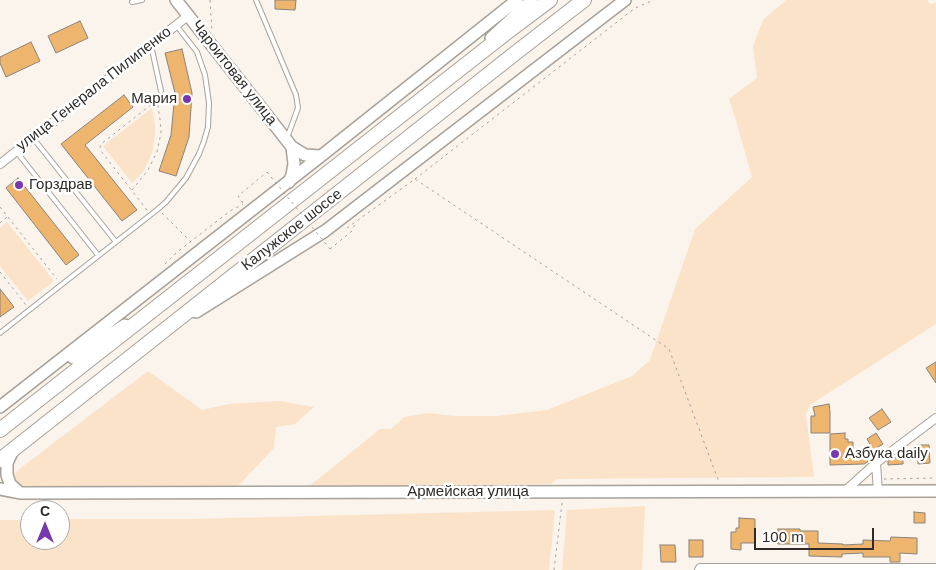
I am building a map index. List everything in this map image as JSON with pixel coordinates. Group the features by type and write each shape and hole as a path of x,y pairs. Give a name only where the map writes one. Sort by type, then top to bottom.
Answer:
{"highway":[{"name":"Калужское шоссе","path":"0,430 550,0"},
{"name":"Калужское шоссе","path":"0,460 584,0"}],"street":[{"name":"Чароитовая улица","path":"176,0 289,144"},
{"path":"0,407 284,180 321,156 517,0"},
{"path":"426,97 532,0"},
{"path":"156,337 325,231 625,0"},
{"name":"улица Генерала Пилипенко","path":"0,164 189,15"},
{"path":"289,144 305,155 321,156"},
{"path":"284,180 292,175 294,164 289,144"},
{"path":"16,394 174,294"},
{"path":"844,492 876,463 936,418"},
{"path":"13,450 7,463 7,475 10,484 21,493"},
{"path":"876,463 878,492"},
{"name":"Армейская улица","path":"0,489 21,493 936,491"},
{"path":"699,570 700,568 936,568"}],"lane":[{"path":"132,2 142,0"},
{"path":"256,0 296,94 298,108 289,144"},
{"path":"0,333 166,202 186,178 199,154 208,127 208,90 202,63 197,52 176,25"},
{"path":"151,44 161,91"},
{"path":"33,138 116,242"},
{"path":"16,151 98,255"}],"path":[{"path":"210,0 212,31"},
{"path":"348,227 415,179 635,8 654,0"},
{"path":"132,190 148,170 157,152 161,133 156,100 100,146 101,151 151,214"},
{"path":"176,253 230,211 244,203 238,196 267,172 330,249 352,232 356,222"},
{"path":"415,179 669,349 722,492"},
{"path":"272,184 284,180"},
{"path":"0,207 61,285"},
{"path":"158,208 191,242"},
{"path":"0,223 8,217"},
{"path":"0,272 30,310"},
{"path":"877,480 936,478"},
{"path":"554,570 563,492"}],"shaded area":[{"path":"786,0 927,0 930,4 936,3 936,324 810,405 806,414 814,477 557,479 551,484 307,488 380,429 391,429 404,417 428,413 455,416 497,416 547,410 632,376 650,360 695,229 752,177 729,99 757,78 753,46 763,20"},
{"path":"152,108 155,135 152,153 144,171 132,183 103,146"},
{"path":"7,222 54,281 28,301 0,266 0,228"},
{"path":"148,371 202,410 229,404 280,401 314,407 295,424 276,427 274,448 239,485 225,492 19,489 14,473"},
{"path":"645,506 642,570 562,570 567,510"},
{"path":"555,510 549,570 0,570 0,520 20,520 20,550 70,550 70,519 191,519"}],"building":[{"path":"275,0 296,0 295,10 275,9"},
{"path":"80,21 88,38 56,53 48,36"},
{"path":"31,42 40,61 6,77 0,63 0,57"},
{"path":"182,49 192,93 189,137 176,176 159,171 171,135 175,93 165,53"},
{"path":"124,95 133,107 85,145 137,210 122,221 61,144"},
{"path":"18,178 79,255 66,265 6,188"},
{"path":"0,289 14,307 0,317"},
{"path":"936,362 936,383 926,368"},
{"path":"829,404 830,433 811,433 811,416 815,416 813,407"},
{"path":"882,409 891,422 878,430 869,418"},
{"path":"845,433 845,439 848,439 848,442 853,442 853,454 870,444 867,439 876,433 883,444 867,454 871,460 864,464 830,465 830,434"},
{"path":"917,445 929,445 930,463 918,464"},
{"path":"903,457 903,464 888,465 888,461 892,458"},
{"path":"914,512 925,513 925,523 914,523"},
{"path":"739,518 755,519 755,543 741,543 741,550 731,549 731,532 736,532 736,528 739,528"},
{"path":"778,529 818,531 818,543 843,545 863,544 863,540 890,541 891,537 917,538 917,554 900,553 900,562 890,562 890,557 863,557 863,553 842,554 842,557 809,556 809,544 778,544"},
{"path":"689,540 703,540 703,557 689,557"},
{"path":"660,545 675,545 676,562 661,562"}],"place":[{"name":"Мария","path":"187,99"},
{"name":"Горздрав","path":"19,185"},
{"name":"Азбука daily","path":"835,454"}]}
